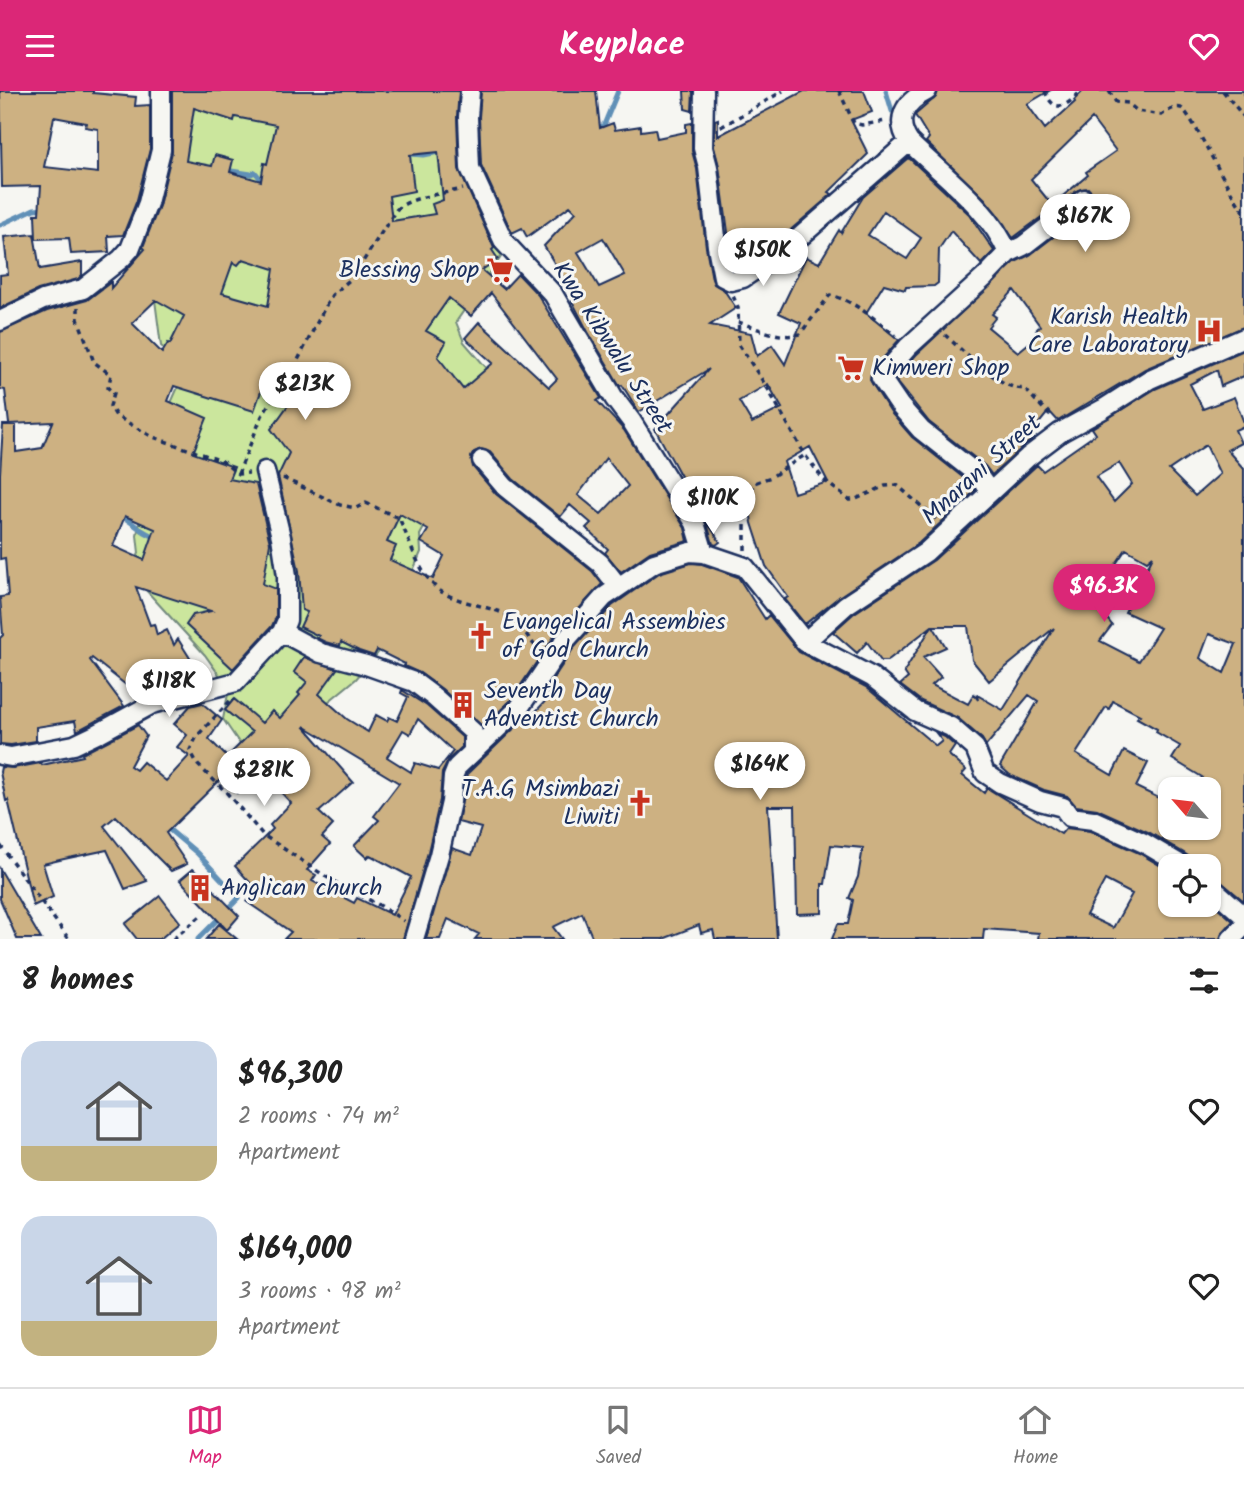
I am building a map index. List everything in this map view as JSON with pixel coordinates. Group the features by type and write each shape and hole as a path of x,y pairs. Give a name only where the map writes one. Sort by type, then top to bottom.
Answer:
{"street":[{"path":"0,321 43,300 83,289 121,259 137,236 162,151 161,91"},
{"name":"Kwa Kibwalu Street","path":"470,91 470,167 504,242 553,294 614,398 695,523 704,553"},
{"path":"704,91 703,148 711,185 717,246 723,277 727,281 743,278 786,250 909,142"},
{"path":"927,91 915,97 906,108 902,131 909,142 960,189 1003,240 1008,253"},
{"path":"990,492 978,475 921,430 900,406 883,381 882,374 1008,253 1023,246 1084,199"},
{"name":"Mnarani Street","path":"805,642 846,605 926,552 990,492 1061,432 1150,379 1244,338"},
{"path":"482,460 505,487 600,563 618,586"},
{"path":"0,755 11,757 74,745 152,704 188,693 213,689 234,690 282,632 287,620 287,576 281,537 265,471"},
{"path":"416,935 439,855 457,767 519,708 577,626 604,597 654,563 690,552 704,553 745,567 805,642 872,677 915,711 951,727 975,748 985,772 1000,783 1040,801 1063,807 1070,817 1093,820 1144,842 1164,854"},
{"path":"282,632 321,653 414,682 473,732 473,751"},
{"path":"1221,896 1244,916"},
{"path":"1231,939 1244,926"}],"path":[{"path":"705,133 731,122 783,91"},
{"path":"839,91 854,123 862,125 902,119"},
{"path":"1045,91 1049,101 1062,105 1069,103 1081,91"},
{"path":"1109,91 1116,102 1128,103 1137,111 1161,115 1180,107 1185,111 1236,202 1244,211"},
{"path":"1223,91 1244,117"},
{"path":"238,474 262,416 296,364 332,295 353,277 396,210 401,205 427,195 476,185"},
{"path":"727,281 738,306 739,345 824,480 845,499 854,500 885,486 897,485 949,532"},
{"path":"83,289 78,303 78,319 94,362 111,375 108,388 114,393 110,406 116,416 164,442 222,461 238,474 265,471 340,505 356,508 366,503 399,518 418,562 440,591 507,615 517,621 537,648 554,658"},
{"path":"738,322 776,334 800,334 830,295 840,297 874,318 908,347"},
{"path":"933,324 996,378 1014,390 1024,389 1048,411 1061,432"},
{"path":"745,567 745,507 754,483 771,477 806,455"},
{"path":"234,690 197,736 190,750 198,765 226,792 263,835 331,880 381,906 416,935"},
{"path":"0,845 69,939"},
{"path":"173,939 202,915"}],"green space":[{"path":"200,91 468,91 470,172 510,244 456,322 464,342 504,388 493,451 474,464 441,496 420,535 421,552 378,653 356,679 328,702 296,739 240,744 223,719 229,689 205,655 132,571 139,553 137,535 154,441 187,367 161,346 155,300 122,267 171,130 191,118"}],"building":[{"path":"0,91 93,91 136,97 135,106 150,105 150,149 137,200 123,235 108,236 109,252 71,254 69,238 36,239 35,214 39,214 41,186 2,187","holes":["54,117 86,123 85,127 98,129 98,173 44,167"]},
{"path":"172,91 459,91 459,169 498,259 482,270 504,289 518,274 538,295 601,398 597,401 624,430 685,528 688,541 650,552 621,572 605,553 608,549 586,528 591,523 570,505 560,517 513,479 490,452 481,449 474,452 471,457 473,467 496,494 592,571 602,584 555,635 510,701 483,727 442,689 420,673 404,666 405,664 377,650 374,656 341,642 340,646 325,642 300,627 307,612 302,610 299,571 278,476 289,453 271,429 304,383 268,372 254,411 174,386 168,401 207,418 193,453 234,467 229,479 256,484 270,543 263,584 276,589 276,617 272,626 233,669 186,625 193,615 211,611 136,587 150,625 154,624 157,635 167,630 174,645 178,639 193,663 180,672 172,687 141,697 92,658 90,660 124,706 77,731 75,721 36,727 36,741 0,744 0,638 3,635 0,597 8,596 5,558 0,559 3,425 16,425 16,452 42,448 53,422 9,424 5,390 0,389 0,332 47,311 87,300 111,282 111,288 145,249 143,247 159,206 172,152","holes":["194,108 234,121 235,117 276,125 261,181 230,172 233,160 215,155 212,166 186,161","438,152 443,200 432,204 435,214 392,221 389,196 414,191 410,155","243,259 274,269 268,306 222,293 233,262 238,265","491,293 557,379 549,387 479,322 465,338 493,363 463,389 438,357 446,342 426,331 449,298 471,316","156,300 184,316 170,344 168,343 162,353 132,323","606,458 628,486 601,514 578,495","400,514 428,530 421,542 444,556 433,579 390,560 396,546 387,542","125,516 155,529 144,560 113,546"]},
{"path":"481,91 596,91 600,128 613,123 615,130 641,126 641,131 655,129 657,138 686,132 686,124 692,123 692,151 697,169 712,279 714,284 724,290 736,308 710,325 751,333 757,356 772,345 785,364 801,323 779,313 806,257 819,263 863,197 910,159 969,214 994,251 981,264 951,231 939,249 938,283 934,286 906,287 905,290 884,284 866,313 899,340 872,371 870,380 891,413 912,437 970,483 975,491 919,543 840,596 805,624 785,599 788,597 766,566 752,523 747,492 723,504 712,489 694,500 655,429 709,369 639,412 588,332 572,301 576,299 544,246 576,212 570,206 527,237 522,228 512,233 481,165","holes":["884,211 921,238 907,259 868,235","603,238 625,275 599,287 578,252","768,384 782,408 752,423 739,401","810,447 828,482 794,493 784,462"]},
{"path":"684,91 693,91 692,111 685,109"},
{"path":"804,91 864,91 872,112 851,120 868,154 829,192 832,194 779,240 733,269 714,147 715,120 718,119 718,136"},
{"path":"938,91 1049,91 1027,104 1045,129 1075,102 1083,91 1244,91 1244,327 1145,369 1058,421 1049,411 1028,437 1031,440 992,475 985,466 929,422 895,379 916,355 1015,262 1030,255 1091,208 1095,197 1088,188 1078,190 1013,238 985,199 926,142 929,138 915,115 936,97","holes":["1092,119 1116,151 1086,172 1088,175 1052,205 1031,179","1014,290 1040,326 1036,330 1040,334 1018,352 988,327 996,317 992,314"]},
{"path":"34,234 40,269 82,262 82,275 78,279 38,290 0,308 0,275 8,274 4,237"},
{"path":"1244,350 1244,376 1221,386 1217,370 1190,384 1203,409 1234,397 1244,423 1244,426 1235,430 1241,443 1227,450 1244,469 1244,901 1221,882 1221,854 1185,854 1162,840 1222,840 1222,777 1202,777 1172,759 1180,746 1137,718 1140,715 1113,701 1109,709 1106,707 1076,754 1112,775 1124,751 1148,763 1136,787 1158,798 1158,838 1097,809 1076,806 1067,796 1044,790 1010,775 1000,766 1038,701 1029,695 986,746 982,739 958,718 921,701 900,685 908,678 904,672 932,626 887,661 881,661 867,642 857,653 833,632 853,614 934,560 1037,465 1043,471 1096,434 1092,428 1155,389","holes":["1206,445 1220,474 1195,496 1169,470","1119,463 1132,484 1114,502 1096,477","1126,549 1147,561 1153,556 1125,612 1160,628 1139,661 1100,641 1112,625 1095,603 1110,591 1103,583","933,626 968,626 972,660 989,681 1054,628 1003,710 977,695 978,700 974,694 968,704 932,685 941,677 923,657 946,647","1209,634 1236,644 1224,673 1200,658"]},
{"path":"706,520 720,542 716,545 713,544"},
{"path":"691,563 702,564 738,577 765,619 769,615 799,652 866,687 936,746 942,741 936,733 945,737 955,746 949,755 966,770 962,775 984,793 987,788 1061,834 1066,828 1090,831 1158,864 1158,917 1221,917 1221,910 1233,921 1220,939 1038,939 1039,933 984,929 983,939 832,939 838,924 848,924 853,900 849,898 858,877 863,848 831,845 825,884 822,884 822,913 797,914 795,806 768,806 777,939 715,939 713,930 701,933 699,925 663,939 593,939 582,913 553,927 562,939 475,939 479,934 448,919 440,939 426,939 452,848 472,855 481,828 458,822 467,774 527,716 529,719 550,696 545,691 573,649 612,606 659,573","holes":["1105,880 1132,894 1113,928 1086,915"]},
{"path":"304,657 337,669 319,694 347,719 368,732 376,715 387,721 389,717 397,721 408,697 401,693 402,690 427,706 462,737 462,747 449,759 442,773 440,800 428,852 403,939 284,939 291,932 247,902 256,889 235,866 273,829 270,825 291,803 266,776 251,790 246,785 237,793 222,778 166,833 187,864 171,871 116,816 104,826 147,881 125,889 107,850 64,859 43,864 53,897 33,906 8,800 6,801 1,767 42,765 83,756 82,754 138,725 146,736 130,766 136,770 143,762 166,781 189,756 177,747 187,735 174,724 190,706 202,703 222,720 209,739 227,757 252,732 225,710 234,699 262,723 272,711 280,718 300,695 298,693 307,682 294,672","holes":["418,719 453,751 438,770 415,763 411,772 387,757 403,730 410,734","304,726 399,783 374,816 379,820 354,846 367,858 370,855 411,877 392,915 357,898 354,903 312,881 316,875 307,870 330,844 322,837 333,825 319,812 353,782"]},
{"path":"0,869 41,939 17,939 0,899"},
{"name":"Anglican church","path":"193,869 239,916 227,930 180,880"},
{"path":"160,896 180,922 160,939 137,939 125,924"},
{"path":"219,924 237,939 206,939"}],"waterway":[{"path":"594,130 604,125 618,91"},
{"path":"886,91 892,111"},
{"path":"409,154 424,155 444,151"},
{"path":"225,170 251,174 255,172 265,184"},
{"path":"0,225 34,209 46,208"},
{"path":"120,515 159,538"},
{"path":"165,826 197,853 239,898 227,910"},
{"path":"198,939 220,917"}],"place":[{"name":"Blessing Shop","path":"500,270"},
{"name":"Karish Health Care Laboratory","path":"1209,331"},
{"name":"Kimweri Shop","path":"851,368"},
{"name":"Evangelical Assembies of God Church","path":"481,636"},
{"name":"Seventh Day Adventist Church","path":"463,705"},
{"name":"T.A.G Msimbazi Liwiti","path":"640,803"},
{"name":"Anglican church","path":"200,888"}]}
